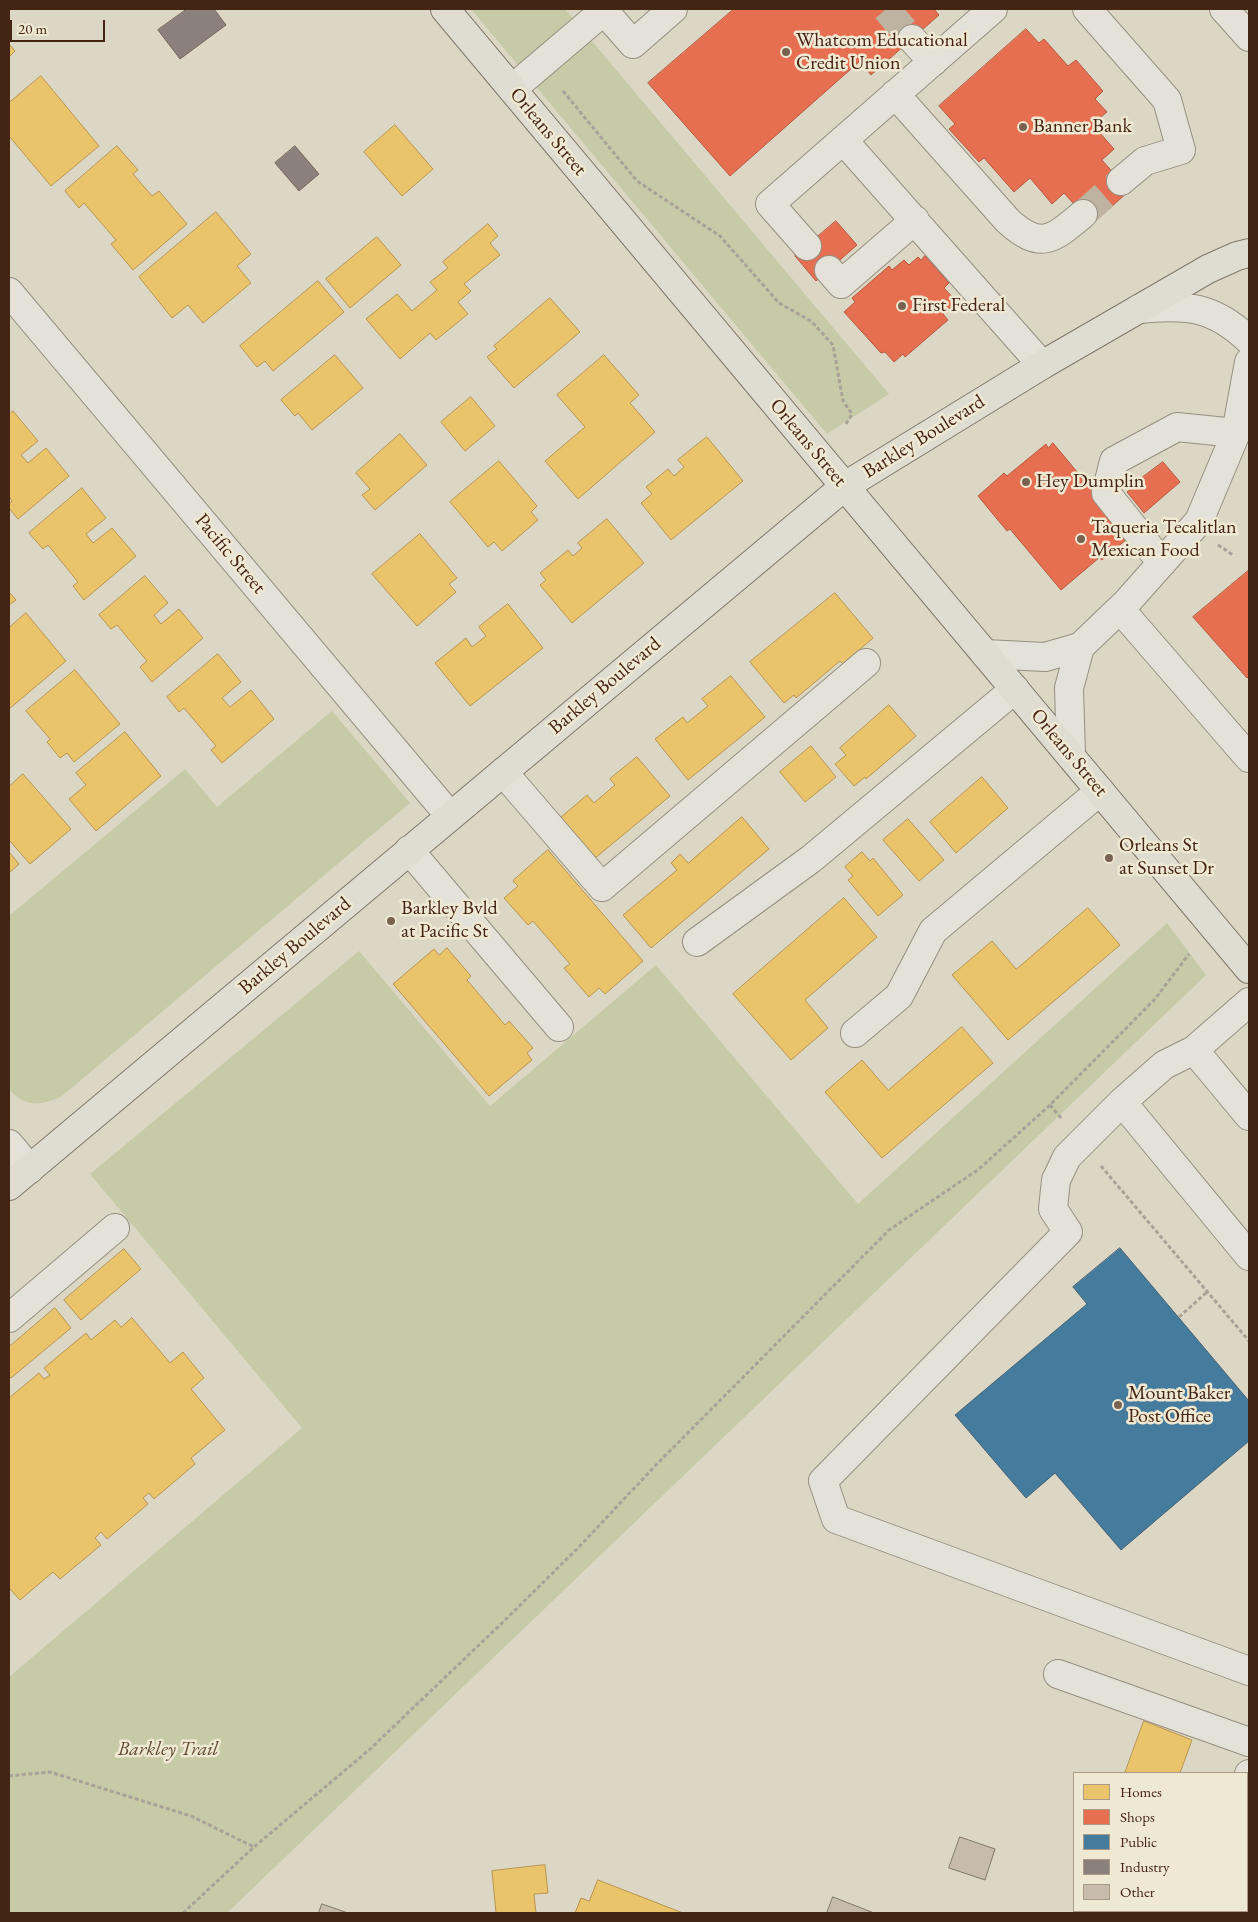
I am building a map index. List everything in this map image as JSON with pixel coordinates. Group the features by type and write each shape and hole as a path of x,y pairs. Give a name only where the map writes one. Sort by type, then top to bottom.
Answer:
{"main road":[{"name":"Orleans Street","path":"445,9 1249,969"},
{"name":"Barkley Boulevard","path":"9,1186 845,486 1042,365 1208,269 1237,256 1249,254"}],"street":[{"path":"512,90 605,10 633,44 673,9"},
{"path":"807,246 770,204 993,9"},
{"path":"1087,9 1167,100 1182,150 1144,161 1121,181"},
{"path":"1224,9 1249,37"},
{"path":"912,39 933,62"},
{"path":"895,94 1008,221 1024,236 1042,240 1060,233 1083,214"},
{"path":"843,140 1042,365"},
{"path":"829,270 841,284 915,220"},
{"name":"Pacific Street","path":"9,292 450,816"},
{"path":"1139,309 1174,306 1210,312 1234,326 1249,340"},
{"path":"985,654 1045,657 1080,648 1120,609 1162,563 1199,521 1236,432 1249,362"},
{"path":"1162,563 1106,493 1114,461 1177,427 1236,432"},
{"path":"1120,609 1249,758"},
{"path":"1071,756 1069,688 1080,648"},
{"path":"503,772 602,888 866,663"},
{"path":"697,942 811,859 1015,689"},
{"path":"855,1033 899,996 934,931 1100,791"},
{"path":"409,850 559,1027"},
{"path":"1249,1002 1194,1050 1164,1065 1122,1102 1067,1157 1056,1180 1053,1208 1068,1232 823,1481 836,1519 1249,1671"},
{"path":"1194,1050 1249,1116"},
{"path":"1122,1102 1249,1256"},
{"path":"9,1144 30,1169"},
{"path":"9,1318 115,1228"},
{"path":"1058,1674 1249,1742"}],"path":[{"path":"563,91 637,181 720,236 780,303 811,321 833,346 843,401 852,414 846,424"},
{"path":"1211,541 1233,555"},
{"path":"184,1913 254,1847 369,1750 502,1623 579,1547 655,1466 889,1230 979,1169 1050,1105 1155,999 1190,954"},
{"path":"1081,1142 1249,1341"},
{"path":"1178,1318 1207,1292"},
{"path":"9,1776 50,1772 191,1816 254,1847"}],"green space":[{"path":"471,9 565,9 889,394 827,434"},
{"path":"332,711 410,803 62,1096 40,1103 21,1100 9,1089 9,916 185,769 217,807"},
{"name":"Barkley Trail","path":"1167,923 1206,975 227,1913 9,1913 9,1677 302,1428 90,1174 359,951 490,1106 656,965 858,1204"}],"building: Homes":[{"path":"9,44 15,51 9,57"},
{"path":"41,76 99,146 51,186 9,136 9,103"},
{"path":"395,125 433,169 402,196 364,152"},
{"path":"117,146 138,170 133,174 152,196 159,191 187,224 133,270 111,244 116,240 84,203 79,208 65,191"},
{"path":"216,212 251,254 237,266 251,283 203,323 188,305 172,318 139,277"},
{"path":"488,224 498,236 490,243 500,255 464,284 471,291 458,302 468,314 436,340 430,333 400,359 366,319 397,294 412,311 437,290 430,282 448,268 443,262"},
{"path":"377,237 401,265 350,308 326,279"},
{"path":"318,281 344,312 273,371 265,361 257,367 240,346"},
{"path":"550,298 580,332 514,388 487,357 497,349 494,346"},
{"path":"335,355 363,388 312,430 298,413 295,416 281,400"},
{"path":"604,355 639,395 630,403 655,432 578,499 545,461 585,427 557,395"},
{"path":"471,397 495,426 465,451 441,422"},
{"path":"13,411 38,441 21,455 28,463 46,448 69,476 18,519 9,508 9,504 12,501 9,496 9,415"},
{"path":"400,434 427,465 375,510 362,495 370,489 356,473"},
{"path":"707,437 743,481 671,540 641,503 652,494 646,487 668,469 674,476 684,467 678,460"},
{"path":"499,461 537,506 531,512 538,520 502,551 494,542 488,547 450,502"},
{"path":"82,488 106,518 86,534 93,543 112,528 136,556 84,600 73,586 78,582 48,545 43,549 29,533"},
{"path":"607,519 644,563 572,623 540,585 546,580 540,573 568,550 573,556 582,548 578,543"},
{"path":"420,534 457,578 449,584 456,592 417,626 372,574"},
{"path":"145,576 168,603 154,615 161,624 179,609 203,638 152,682 140,667 147,661 117,625 111,629 99,615"},
{"path":"9,592 16,600 9,605"},
{"path":"835,593 873,638 843,664 840,661 796,698 794,695 784,703 750,662"},
{"path":"508,604 543,648 470,706 435,663 466,638 472,647 486,636 479,627"},
{"path":"26,613 66,661 9,709 9,628"},
{"path":"218,654 241,682 222,698 230,707 251,690 274,719 222,763 211,750 216,746 184,708 179,712 167,697"},
{"path":"75,670 120,724 74,762 67,753 60,758 47,742 50,739 26,711"},
{"path":"731,676 765,717 688,780 655,739 683,717 687,723 708,706 702,699"},
{"path":"889,705 916,736 866,779 865,777 854,786 835,764 846,755 840,748"},
{"path":"125,732 161,776 96,831 69,799 86,785 76,773"},
{"path":"811,746 836,777 805,802 780,772"},
{"path":"637,757 670,796 594,859 560,818 587,795 594,803 615,785 610,779"},
{"path":"23,774 71,829 30,864 9,840 9,787"},
{"path":"982,777 1008,808 956,853 930,822"},
{"path":"742,817 769,849 651,948 623,915 677,870 671,863 680,854 688,863"},
{"path":"908,819 944,860 919,881 883,840"},
{"path":"548,850 643,961 605,994 599,988 589,997 564,968 570,964 533,921 528,925 504,898 518,886 513,881"},
{"path":"9,852 19,864 9,873"},
{"path":"862,852 870,861 873,858 903,895 878,916 848,880 853,876 845,867"},
{"path":"844,898 877,937 805,1000 828,1028 791,1060 733,994"},
{"path":"1088,908 1120,945 1008,1040 952,975 992,941 1016,969"},
{"path":"447,948 471,976 467,980 505,1025 509,1021 533,1048 527,1053 532,1060 489,1096 393,984 434,949 439,955"},
{"path":"962,1027 993,1063 882,1158 825,1092 862,1060 888,1090"},
{"path":"124,1249 141,1269 81,1320 64,1300"},
{"path":"55,1308 71,1328 11,1378 9,1376 9,1347"},
{"path":"132,1318 170,1363 183,1352 204,1378 191,1389 225,1430 191,1458 195,1464 154,1499 149,1493 143,1498 148,1504 107,1539 101,1532 95,1538 101,1545 60,1579 53,1572 20,1600 9,1588 9,1398 39,1373 44,1379 50,1375 44,1368 86,1333 91,1340 115,1320 121,1327"},
{"path":"1144,1721 1192,1740 1180,1772 1125,1772"},
{"path":"545,1865 548,1893 534,1894 536,1913 496,1913 492,1871"},
{"path":"598,1880 683,1913 575,1913 581,1898 589,1901"},
{"path":"1170,1912 1229,1912 1229,1913"}],"building: Shops":[{"path":"734,9 934,9 939,15 871,75 860,61 730,176 648,83"},
{"name":"Banner Bank","path":"1026,29 1039,43 1044,39 1068,66 1076,60 1103,91 1095,99 1107,112 1092,124 1114,149 1102,160 1129,191 1092,224 1064,193 1052,204 1030,178 1014,192 984,158 979,162 949,129 955,124 939,106"},
{"path":"836,221 857,245 816,281 795,256"},
{"path":"925,256 949,283 944,288 957,302 943,314 948,320 905,357 903,354 894,362 885,352 881,353 844,312 855,302 852,298 889,266 892,270 904,260 909,265 918,257 921,260"},
{"path":"1053,443 1093,491 1134,533 1102,560 1100,557 1061,590 1010,529 1007,531 978,496 1004,473 1007,476 1046,444 1048,448"},
{"path":"1163,462 1180,482 1144,513 1127,492 1132,488 1131,486"},
{"path":"1249,570 1249,676 1247,678 1193,617"}],"building: Public":[{"path":"1120,1248 1249,1401 1249,1441 1121,1550 1055,1473 1026,1498 955,1415 1087,1304 1073,1287"}],"building: Industry":[{"path":"187,9 214,9 226,25 180,59 158,30"},
{"path":"295,146 319,174 299,191 275,163"}],"building: Other":[{"path":"960,1837 995,1849 985,1880 949,1868"},
{"path":"833,1897 874,1913 827,1913"},
{"path":"322,1904 348,1913 319,1913"}],"tunnel":[{"path":"886,9 912,39"},
{"path":"1083,214 1121,181"}],"place":[{"name":"Whatcom Educational Credit Union","path":"786,52"},
{"name":"Banner Bank","path":"1023,127"},
{"name":"First Federal","path":"902,306"},
{"name":"Hey Dumplin","path":"1026,482"},
{"name":"Taqueria Tecalitlan Mexican Food","path":"1081,539"},
{"name":"Orleans St at Sunset Dr","path":"1109,858"},
{"name":"Barkley Bvld at Pacific St","path":"391,921"},
{"name":"Mount Baker Post Office","path":"1118,1405"}]}
